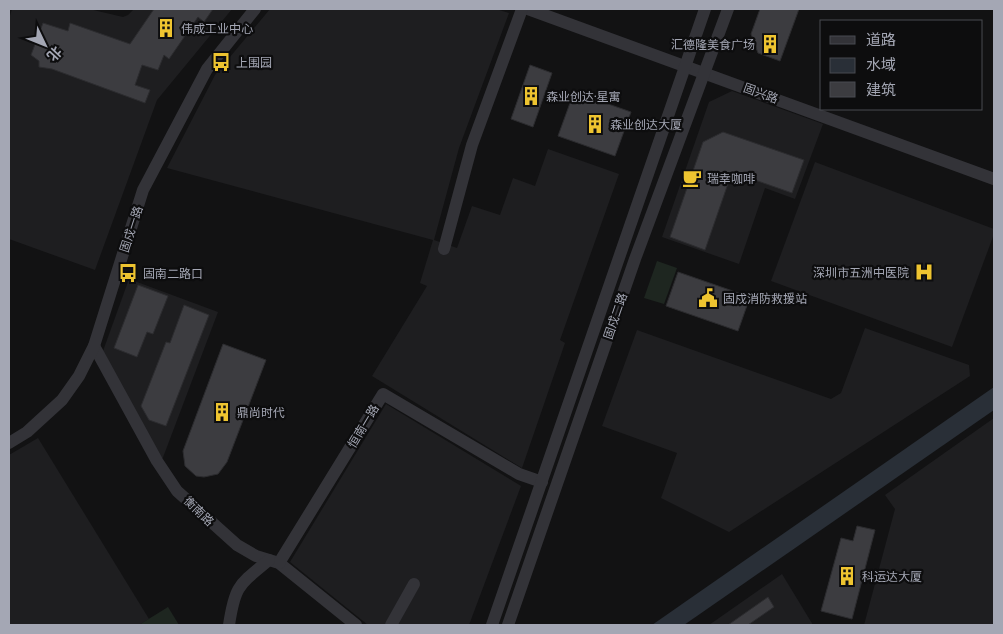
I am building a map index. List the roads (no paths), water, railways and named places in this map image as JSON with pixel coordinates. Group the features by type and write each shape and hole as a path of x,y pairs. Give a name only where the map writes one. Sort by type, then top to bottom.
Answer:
{"street":[{"name":"固戍一路","path":"9,443 27,432 62,400 79,376 94,346 143,190 207,69 255,9"},
{"path":"444,249 472,145 522,9"},
{"name":"固戍二路","path":"492,625 705,9"},
{"name":"固戍二路","path":"508,625 635,259 728,9"},
{"name":"固兴路","path":"533,10 994,179"},
{"name":"衡南路","path":"94,346 157,461 177,491 236,545 256,556 274,561 356,625"},
{"name":"恒南一路","path":"274,561 382,394 518,474 542,482"},
{"path":"229,625 233,597 242,583 274,561"},
{"path":"391,625 414,584"}],"water":[{"path":"994,387 994,410 684,625 652,625"}],"place":[{"name":"伟成工业中心","path":"166,28"},
{"name":"汇德隆美食广场","path":"770,44"},
{"name":"上围园","path":"221,62"},
{"name":"森业创达·星寓","path":"531,96"},
{"name":"森业创达大厦","path":"595,124"},
{"name":"瑞幸咖啡","path":"692,178"},
{"name":"深圳市五洲中医院","path":"924,272"},
{"name":"固南二路口","path":"128,273"},
{"name":"固戍消防救援站","path":"708,298"},
{"name":"鼎尚时代","path":"222,412"},
{"name":"科运达大厦","path":"847,576"}]}
